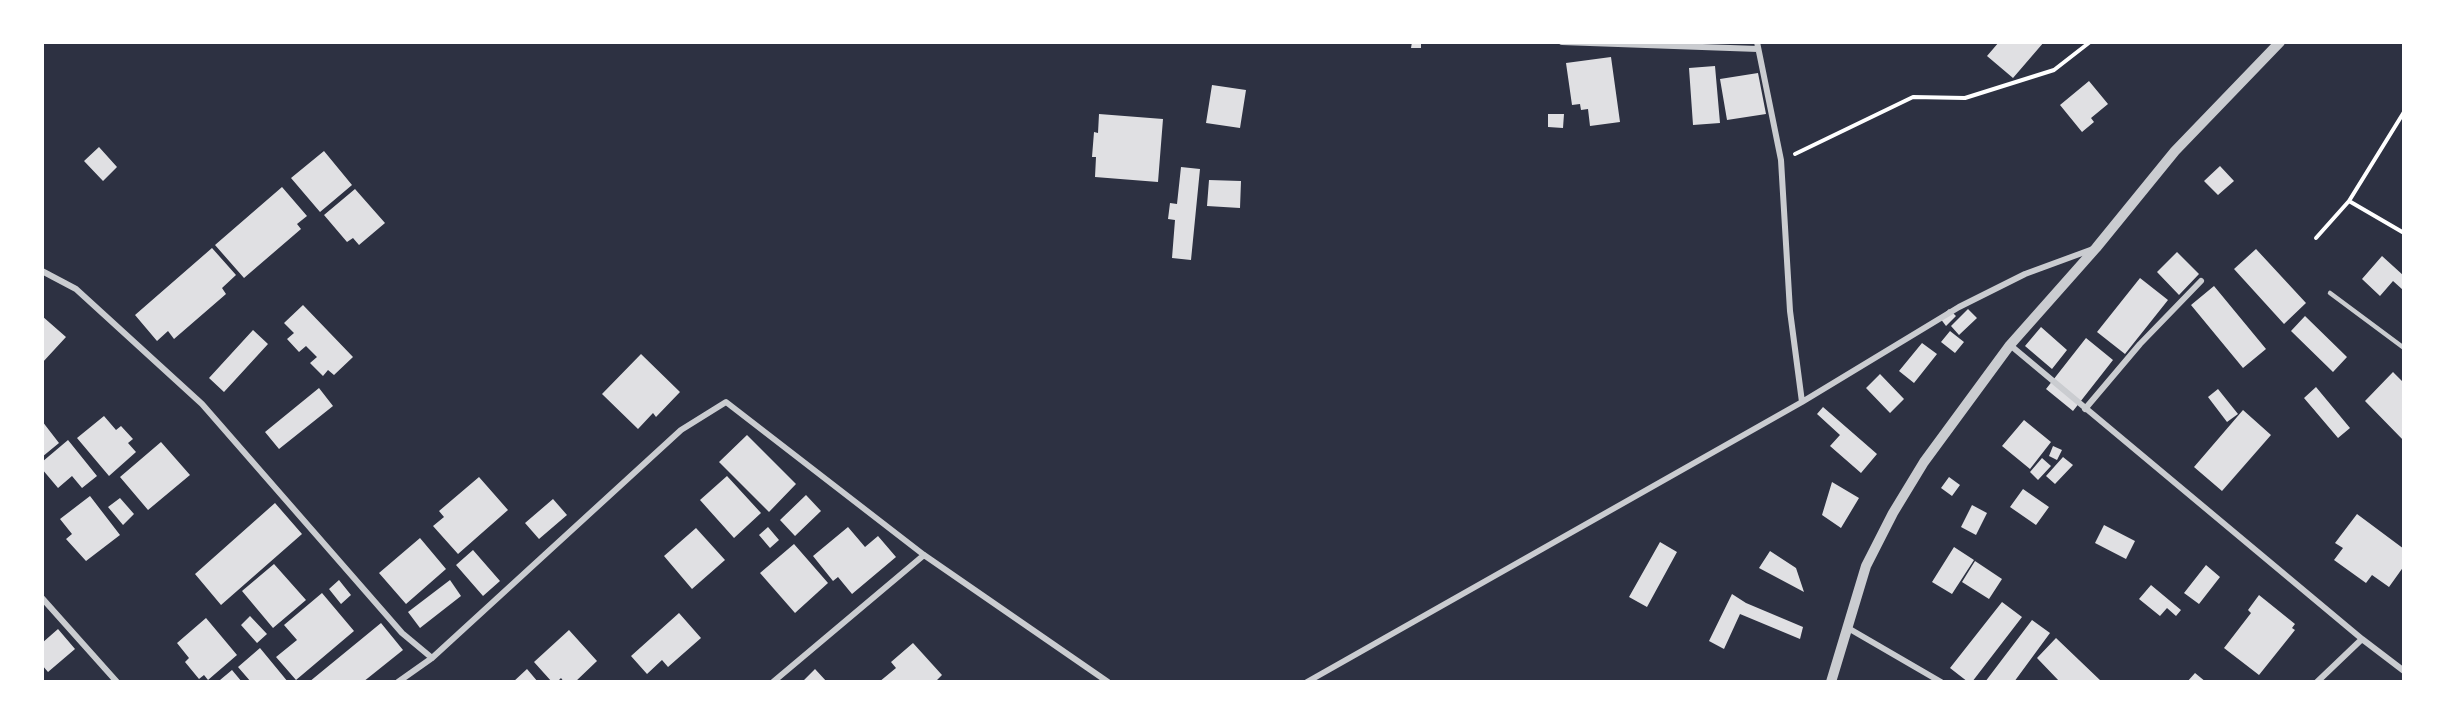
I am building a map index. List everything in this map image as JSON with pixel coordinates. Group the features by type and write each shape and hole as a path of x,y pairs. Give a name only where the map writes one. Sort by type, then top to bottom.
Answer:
{"street":[{"path":"1562,42 1758,45 1781,160 1790,311 1802,402"},
{"path":"1831,682 1866,566 1893,513 1924,462 2010,345 2096,248 2175,151 2280,42"},
{"path":"1307,682 1802,402 1988,291 2025,274 2096,248"},
{"path":"42,271 76,289 202,404 402,633 432,658"},
{"path":"2085,409 2140,344 2201,280"},
{"path":"2010,345 2362,639 2404,671"},
{"path":"398,682 432,658 681,430 726,402 924,555 1108,682"},
{"path":"773,682 924,555"},
{"path":"42,598 117,682"},
{"path":"1848,628 1941,682"},
{"path":"2317,682 2362,639"}],"lane":[{"path":"2330,293 2404,348"}],"path":[{"path":"1781,160 1913,97 1965,98 2054,70 2090,42"},
{"path":"2316,238 2349,201 2404,112"},
{"path":"2349,201 2404,233"}],"building":[{"path":"1412,42 1421,42 1421,48 1411,48"},
{"path":"1999,42 2044,42 2013,78 1987,56"},
{"path":"1611,57 1620,122 1590,126 1588,109 1581,110 1580,104 1572,105 1566,63"},
{"path":"1715,66 1720,123 1693,125 1689,68"},
{"path":"1758,73 1766,114 1727,120 1720,79"},
{"path":"2089,81 2108,104 2091,118 2094,122 2082,132 2060,105"},
{"path":"1212,85 1246,90 1240,128 1206,123"},
{"path":"1099,114 1163,119 1158,182 1095,177 1096,157 1092,157 1094,132 1098,133"},
{"path":"1548,114 1564,114 1563,128 1548,127"},
{"path":"99,147 117,167 103,181 84,161"},
{"path":"324,151 352,185 320,212 291,178"},
{"path":"2220,166 2234,181 2218,195 2204,181"},
{"path":"1181,167 1200,169 1191,260 1172,258 1175,220 1168,219 1170,203 1177,204"},
{"path":"1209,180 1241,181 1240,208 1207,206"},
{"path":"282,187 307,216 297,224 301,229 244,278 215,245"},
{"path":"355,189 385,223 359,245 353,238 347,242 324,215"},
{"path":"212,248 236,275 222,288 226,294 174,339 168,331 157,341 135,315"},
{"path":"2256,249 2306,303 2284,324 2234,269"},
{"path":"2177,252 2199,274 2179,295 2157,272"},
{"path":"2382,256 2404,276 2403,290 2393,281 2380,296 2362,279"},
{"path":"2140,278 2168,300 2125,354 2097,332"},
{"path":"2214,286 2266,349 2243,368 2191,305"},
{"path":"303,305 353,357 334,375 328,370 323,376 310,363 317,357 306,346 299,352 287,339 294,333 284,323"},
{"path":"1949,309 1956,316 1946,326 1940,318"},
{"path":"1968,309 1977,318 1959,335 1951,326"},
{"path":"42,316 66,337 42,363"},
{"path":"2305,316 2347,357 2333,372 2291,331"},
{"path":"2041,327 2067,350 2052,369 2025,346"},
{"path":"253,330 268,344 224,392 209,378"},
{"path":"1950,331 1964,342 1955,353 1941,342"},
{"path":"2086,338 2113,360 2073,411 2046,389"},
{"path":"1922,343 1937,354 1914,383 1899,371"},
{"path":"641,354 680,392 656,417 653,413 638,429 602,394"},
{"path":"2393,372 2404,383 2404,441 2365,401"},
{"path":"1880,374 1904,399 1890,413 1866,388"},
{"path":"2316,387 2350,428 2338,438 2304,398"},
{"path":"319,388 333,406 279,449 265,432"},
{"path":"2218,389 2238,414 2227,422 2208,397"},
{"path":"1823,407 1877,454 1861,473 1830,446 1840,435 1817,414"},
{"path":"2243,410 2271,435 2222,491 2194,467"},
{"path":"104,416 116,430 121,426 133,439 128,443 136,452 109,476 77,438"},
{"path":"2024,420 2051,442 2030,469 2002,446"},
{"path":"42,421 59,443 42,457"},
{"path":"747,435 796,484 769,512 719,462"},
{"path":"68,440 97,476 82,488 72,476 58,488 42,469 42,462"},
{"path":"161,442 190,475 148,510 120,477"},
{"path":"2053,446 2062,450 2057,460 2049,456"},
{"path":"2063,457 2073,465 2055,484 2046,476"},
{"path":"2042,458 2051,466 2038,480 2030,472"},
{"path":"727,476 761,513 734,538 700,500"},
{"path":"479,477 508,510 458,554 433,526 444,517 439,511"},
{"path":"1949,477 1960,485 1952,496 1941,488"},
{"path":"1832,482 1859,498 1841,528 1822,515"},
{"path":"2023,489 2049,507 2036,525 2010,507"},
{"path":"806,495 821,511 795,536 780,520"},
{"path":"90,496 120,535 86,561 66,539 72,534 60,519"},
{"path":"120,498 134,514 123,525 108,507"},
{"path":"553,499 567,515 539,539 525,523"},
{"path":"275,503 302,534 221,605 195,574"},
{"path":"1972,505 1987,513 1976,535 1961,527"},
{"path":"2357,514 2404,549 2404,566 2389,587 2372,575 2366,583 2334,560 2343,548 2335,543"},
{"path":"2104,525 2135,541 2126,559 2095,543"},
{"path":"768,527 779,540 770,548 759,535"},
{"path":"848,527 865,547 878,536 896,557 852,594 838,577 833,581 813,556"},
{"path":"696,528 725,560 692,589 664,556"},
{"path":"420,538 446,569 406,604 379,573"},
{"path":"1660,542 1677,552 1647,607 1629,597"},
{"path":"794,544 828,583 795,613 760,573"},
{"path":"1954,547 1974,560 1952,594 1932,582"},
{"path":"473,550 500,581 483,596 456,565"},
{"path":"1770,551 1796,568 1804,592 1759,568"},
{"path":"1975,561 2002,579 1989,599 1962,582"},
{"path":"274,564 306,600 273,628 242,591"},
{"path":"2206,565 2220,577 2199,604 2184,593"},
{"path":"339,580 351,595 341,604 329,589"},
{"path":"450,580 461,596 420,628 408,612"},
{"path":"2151,585 2181,610 2176,616 2167,608 2160,616 2139,599"},
{"path":"322,593 354,631 296,680 276,657 297,640 284,625"},
{"path":"1732,594 1746,603 1803,627 1800,639 1740,614 1724,649 1709,641"},
{"path":"2259,595 2295,624 2292,628 2295,630 2259,675 2224,648 2251,613 2248,610"},
{"path":"2002,602 2022,617 1972,682 1968,682 1950,668"},
{"path":"679,613 701,638 668,667 662,660 647,674 631,656"},
{"path":"250,616 267,634 257,643 241,625"},
{"path":"206,618 237,655 208,680 204,675 199,679 185,662 189,658 177,643"},
{"path":"2032,620 2050,633 2014,682 1985,682"},
{"path":"381,623 403,650 363,682 309,682"},
{"path":"58,629 75,649 48,672 42,665 42,643"},
{"path":"569,630 597,661 575,682 564,682 561,678 557,682 552,682 534,662"},
{"path":"2056,638 2102,682 2060,682 2037,658"},
{"path":"913,643 942,675 935,682 879,682 896,668 891,662"},
{"path":"260,648 288,682 251,682 238,667"},
{"path":"527,669 538,682 513,682"},
{"path":"815,669 827,682 802,682"},
{"path":"232,670 242,682 222,682 220,680"},
{"path":"2195,673 2206,682 2187,682"}]}
